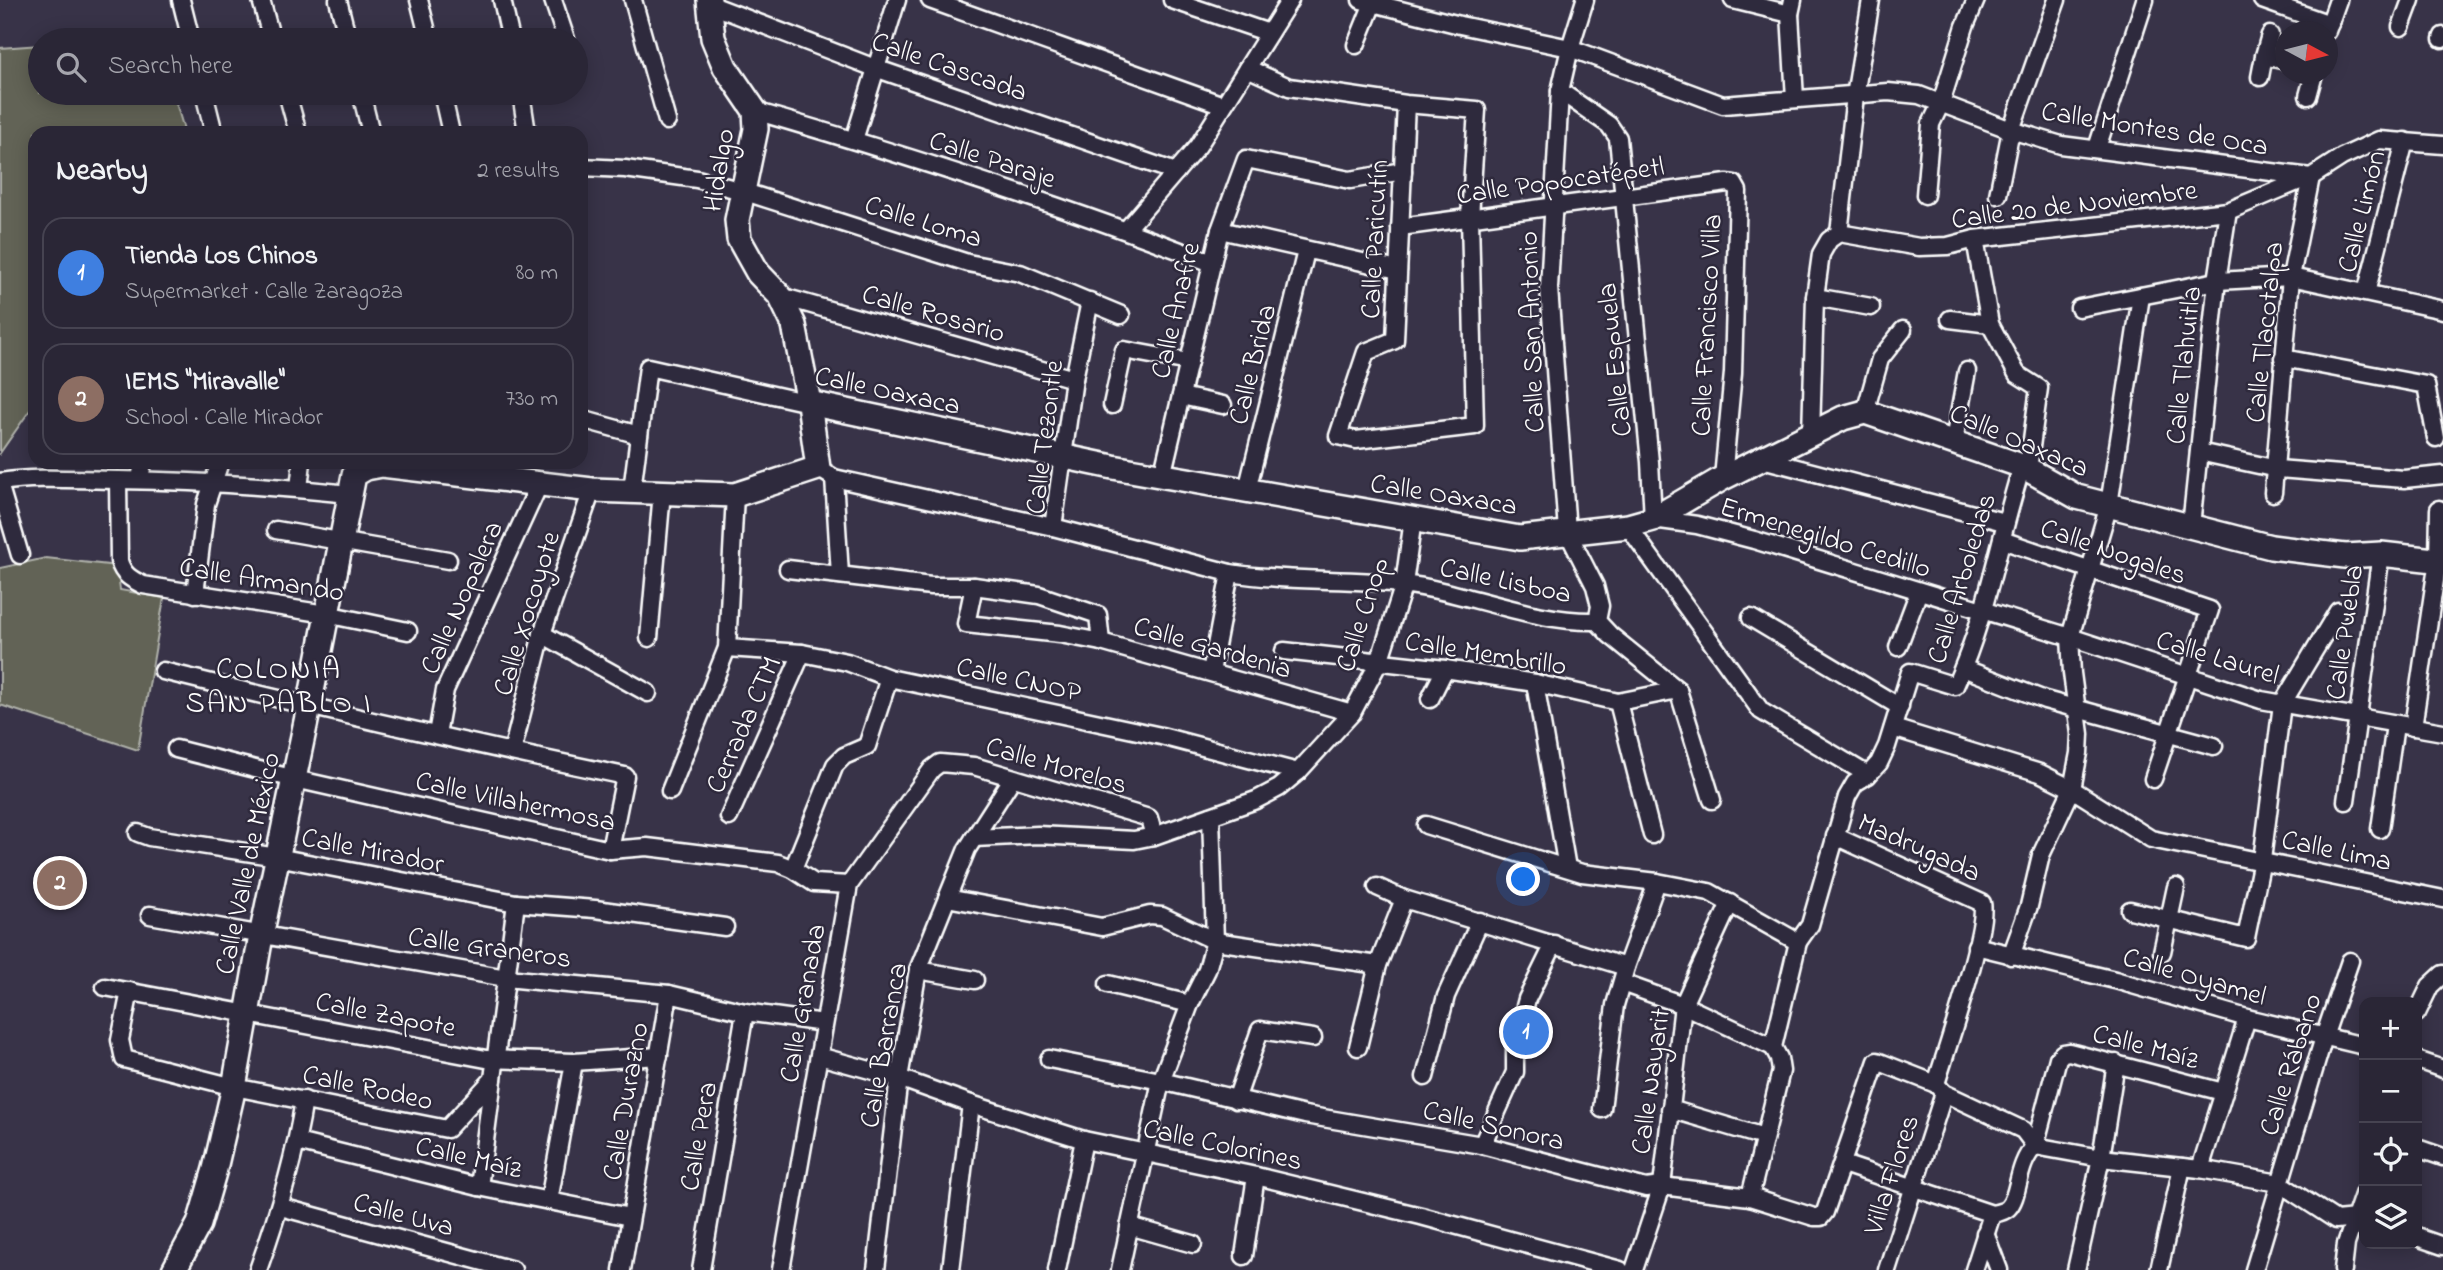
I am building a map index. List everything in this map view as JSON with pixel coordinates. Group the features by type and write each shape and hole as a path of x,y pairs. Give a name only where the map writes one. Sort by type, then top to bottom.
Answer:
{"street":[{"path":"181,0 188,28"},
{"path":"261,0 269,28"},
{"path":"338,0 345,28"},
{"path":"419,0 426,28"},
{"path":"502,0 508,28"},
{"path":"553,0 562,28"},
{"path":"633,0 667,121"},
{"path":"854,140 897,0"},
{"path":"930,0 1223,106"},
{"path":"1171,0 1269,33"},
{"path":"1126,230 1198,146 1290,0"},
{"name":"Calle San Antonio","path":"1567,531 1549,288 1560,91 1585,0"},
{"path":"1733,0 1792,7 1795,99"},
{"path":"1811,435 1815,297 1821,254 1829,240 1839,233 1871,0"},
{"path":"1925,195 1931,124 1941,103 1976,0"},
{"path":"1998,195 2011,130 2057,0"},
{"path":"2097,148 2145,0"},
{"path":"2262,0 2312,21"},
{"path":"2330,21 2338,0"},
{"path":"2401,27 2411,0"},
{"path":"1356,45 1367,1"},
{"name":"Calle Montes de Oca","path":"1367,1 1460,26 1570,48 1723,105 1888,92 1919,95 2011,130 2061,145 2311,177"},
{"name":"Calle Cascada","path":"709,2 876,68 1176,172"},
{"name":"Hidalgo","path":"709,2 713,38 725,67 755,111 754,139 737,220 739,239 758,273 780,296 794,325 826,473"},
{"path":"2260,77 2270,36"},
{"path":"2264,56 2275,58"},
{"path":"1247,68 1289,87 1406,104 1477,110 1470,217"},
{"path":"2308,96 2311,84"},
{"name":"Calle Espuela","path":"1560,91 1609,125 1618,138 1653,519"},
{"name":"Calle Paricutín","path":"1406,104 1395,340 1366,352 1338,436 1356,440 1475,426 1470,217"},
{"path":"207,105 212,126"},
{"path":"290,105 296,126"},
{"path":"364,105 369,126"},
{"path":"445,105 449,126"},
{"path":"523,105 526,126"},
{"name":"Calle Paraje","path":"755,111 854,140 1126,230 1212,263"},
{"path":"2311,177 2342,156 2379,140 2443,145"},
{"name":"Calle Limón","path":"2366,293 2405,141"},
{"name":"Calle Anafre","path":"1162,476 1220,230 1246,159 1350,180 1403,171"},
{"name":"Calle Loma","path":"588,167 625,169 697,179 742,191 968,263 1020,273 1122,315"},
{"name":"Calle 20 de Noviembre","path":"1839,233 1919,247 1948,246 1975,239 2228,211 2311,177"},
{"name":"Calle Tlacotalpa","path":"2273,493 2291,277 2311,177"},
{"name":"Calle Popocatépetl","path":"1400,227 1727,183"},
{"name":"Calle Francisco Villa","path":"1723,478 1733,373 1738,191 1734,184 1727,183"},
{"name":"Calle Tlahuitla","path":"2191,526 2217,281 2228,211"},
{"path":"1220,230 1398,270"},
{"path":"1950,319 1990,324 1975,239"},
{"name":"Calle Brida","path":"1247,490 1306,251"},
{"path":"2079,308 2217,281 2291,277 2443,310"},
{"name":"Calle Rosario","path":"780,296 1074,379"},
{"path":"1940,1089 1976,946 2011,956 2029,906 2041,855 2071,789 2080,734 2071,673 2070,636 2109,505 2141,296"},
{"path":"1815,297 1871,307"},
{"name":"Calle Tezontle","path":"1090,302 1074,379 1053,527 1257,578 1404,584"},
{"name":"Calle Arboledas","path":"1773,1047 1798,942 1810,925 1847,797 1855,783 1868,775 1879,763 1894,728 1910,672 1955,685 1983,610 2002,540 2004,522 2025,468 2039,388 2017,374 1990,324"},
{"path":"1865,412 1880,359 1902,330"},
{"path":"1112,405 1124,350 1189,362"},
{"path":"2283,358 2426,385 2436,438"},
{"name":"Calle Oaxaca","path":"639,435 649,368 1162,476 1520,538 1629,526 1653,519 1723,478 1843,418 1865,412 2025,468 2077,497 2271,547 2345,556 2381,554 2440,561"},
{"path":"1954,442 1967,371"},
{"path":"1181,396 1223,405"},
{"path":"588,421 639,435 632,490"},
{"path":"2199,452 2277,469 2404,479 2443,475"},
{"path":"1762,459 2004,522"},
{"path":"141,480 142,469"},
{"path":"195,594 206,503 218,469"},
{"path":"299,488 301,469"},
{"path":"413,469 593,490 735,495 826,473 1053,527"},
{"path":"826,473 840,575"},
{"path":"0,482 21,479 141,480 299,488 351,477"},
{"name":"Calle Valle de México","path":"174,1270 199,1224 234,1087 246,1013 295,779 351,477"},
{"name":"Calle Armando","path":"118,480 118,561 121,571 143,585 326,614 408,631"},
{"name":"Calle Nopalera","path":"437,734 445,690 539,485"},
{"path":"0,487 20,555"},
{"name":"Calle Xocoyote","path":"512,752 542,634 593,490"},
{"path":"649,638 662,492"},
{"path":"670,791 727,648 735,495"},
{"path":"2413,727 2440,561 2439,509"},
{"name":"Calle Cnop","path":"1211,816 1256,800 1279,788 1298,772 1352,713 1379,662 1404,584 1413,519"},
{"name":"Ermenegildo Cedillo","path":"1653,519 1697,525 1754,540 1983,610"},
{"path":"1629,526 1760,710 1868,775"},
{"path":"276,530 448,559"},
{"name":"Calle Lisboa","path":"1567,531 1595,586 1600,606 1597,621"},
{"name":"Calle Nogales","path":"2002,540 2210,610 2188,676"},
{"name":"Calle Puebla","path":"2346,801 2381,554"},
{"name":"Calle Gardenia","path":"788,569 931,586 974,586 1039,595 1098,615 1101,642"},
{"path":"1211,672 1230,573"},
{"name":"Calle Lisboa","path":"1404,584 1565,620 1597,621 1610,635 1678,690"},
{"name":"Calle Gardenia","path":"974,586 966,624 1060,634 1101,642 1352,713"},
{"path":"1898,647 1919,591"},
{"name":"Calle Laurel","path":"1983,610 2261,700 2443,732"},
{"path":"2262,860 2282,704 2338,611"},
{"path":"1751,618 1900,707"},
{"path":"542,634 648,693"},
{"name":"Calle CNOP","path":"727,648 802,653 847,662 889,678 1161,736 1298,772"},
{"name":"Calle Membrillo","path":"1284,651 1445,669 1535,683 1618,702 1678,690"},
{"name":"Cerrada CTM","path":"729,817 802,653"},
{"path":"1963,668 2045,700 2214,746"},
{"path":"1430,699 1445,669"},
{"path":"163,671 467,743 625,776 610,850"},
{"path":"2153,779 2188,676"},
{"path":"793,869 835,765 844,757 867,746 889,678"},
{"path":"1535,683 1567,868"},
{"path":"1678,690 1712,800"},
{"path":"1618,702 1652,835"},
{"path":"2380,829 2395,725"},
{"name":"Calle Lima","path":"1894,728 2039,773 2071,789 2151,839 2442,894"},
{"name":"Calle Villahermosa","path":"176,749 295,779 610,850 647,847 778,863 814,883 849,885"},
{"name":"Calle Morelos","path":"932,769 940,763 955,763 1149,818 1154,836"},
{"name":"Calle Granada","path":"781,1270 849,885 932,769"},
{"name":"Calle Barranca","path":"876,1270 899,1078 918,970 967,849 1012,779"},
{"path":"974,838 1038,835 1134,839 1154,836 1211,816 1215,941 1207,970 1190,1004 1161,1081 1120,1270"},
{"path":"1426,824 1582,873 1657,882 1709,892 1798,942"},
{"name":"Calle Mirador","path":"138,833 516,903 595,909 725,927"},
{"name":"Madrugada","path":"1835,836 1982,903 1984,911 1976,946"},
{"name":"Calle Lima","path":"2130,910 2246,937 2262,860"},
{"path":"1602,1109 1615,1005 1657,882"},
{"path":"1377,887 1404,899 1554,944 1773,1047 1779,1058 1781,1072 1750,1197"},
{"path":"2162,952 2176,887"},
{"path":"947,898 1102,927 1150,915 1162,916 1215,941 1378,965"},
{"path":"1358,1047 1378,965 1404,899"},
{"path":"479,1187 516,903"},
{"name":"Calle Nayarit","path":"1634,1270 1662,1186 1684,1005 1730,903"},
{"name":"Calle Graneros","path":"149,915 506,978 669,994 745,1012 824,1023"},
{"path":"1425,1077 1446,996 1480,921"},
{"path":"1482,1145 1515,1072 1515,1043 1527,999 1554,944"},
{"name":"Calle Oyamel","path":"2011,956 2115,980 2247,1018 2359,1045"},
{"name":"Calle Rábano","path":"2255,1270 2279,1183 2350,961"},
{"path":"918,970 975,980"},
{"path":"2422,1003 2430,986 2443,974"},
{"path":"1108,984 1190,1004"},
{"name":"Calle Zapote","path":"105,986 496,1059 574,1062 659,1056"},
{"name":"Calle Rodeo","path":"130,991 120,1040 124,1059 234,1087 447,1129 493,1079"},
{"path":"2427,993 2443,999"},
{"name":"Calle Durazno","path":"630,1217 669,994"},
{"name":"Calle Pera","path":"701,1270 745,1012"},
{"path":"2200,1169 2247,1018"},
{"path":"1236,1100 1260,1030 1313,1038"},
{"name":"Calle Maíz","path":"2035,1146 2058,1058 2063,1053 2116,1063 2223,1092"},
{"name":"Calle Colorines","path":"818,1056 899,1078 1084,1140 1256,1176 1421,1216 1620,1270"},
{"name":"Calle Sonora","path":"1049,1059 1161,1081 1304,1115 1482,1145 1646,1188 1662,1186 1750,1197 1814,1217 1821,1217 1825,1212 1843,1164"},
{"path":"549,1201 574,1062"},
{"path":"2035,1146 2025,1156 2012,1202 2007,1209 1992,1213 1843,1164 1877,1062 1940,1089 2023,1130 2035,1146 2279,1183 2336,1220 2359,1219"},
{"path":"2422,1062 2443,1069"},
{"path":"2076,1270 2101,1158 2116,1063"},
{"name":"Villa Flores","path":"1887,1270 1913,1189 1940,1089"},
{"path":"258,1270 281,1207 304,1100"},
{"path":"951,1270 971,1104"},
{"path":"1670,1109 1764,1137"},
{"path":"1057,1270 1084,1140"},
{"name":"Calle Maíz","path":"297,1142 479,1187 630,1217"},
{"path":"2422,1150 2443,1157"},
{"path":"2158,1270 2182,1167"},
{"path":"1244,1256 1256,1176"},
{"name":"Calle Uva","path":"281,1207 513,1270"},
{"path":"1974,1270 1992,1213"},
{"path":"624,1269 630,1217"},
{"path":"2343,1270 2346,1244 2359,1221"},
{"path":"1129,1226 1193,1244"},
{"path":"1985,1233 1999,1270"},
{"path":"2422,1239 2443,1245"}],"shaded area":[{"path":"28,46 28,105 177,105 183,126 28,126 28,413 0,453 0,48"},
{"path":"46,558 117,566 120,590 164,598 138,750 0,705 0,568"}],"place":[{"name":"IEMS \"Miravalle\"","path":"60,883"},
{"name":"Tienda Los Chinos","path":"1526,1032"}],"district":[{"name":"COLONIA SAN PABLO I","path":"279,685"}]}
